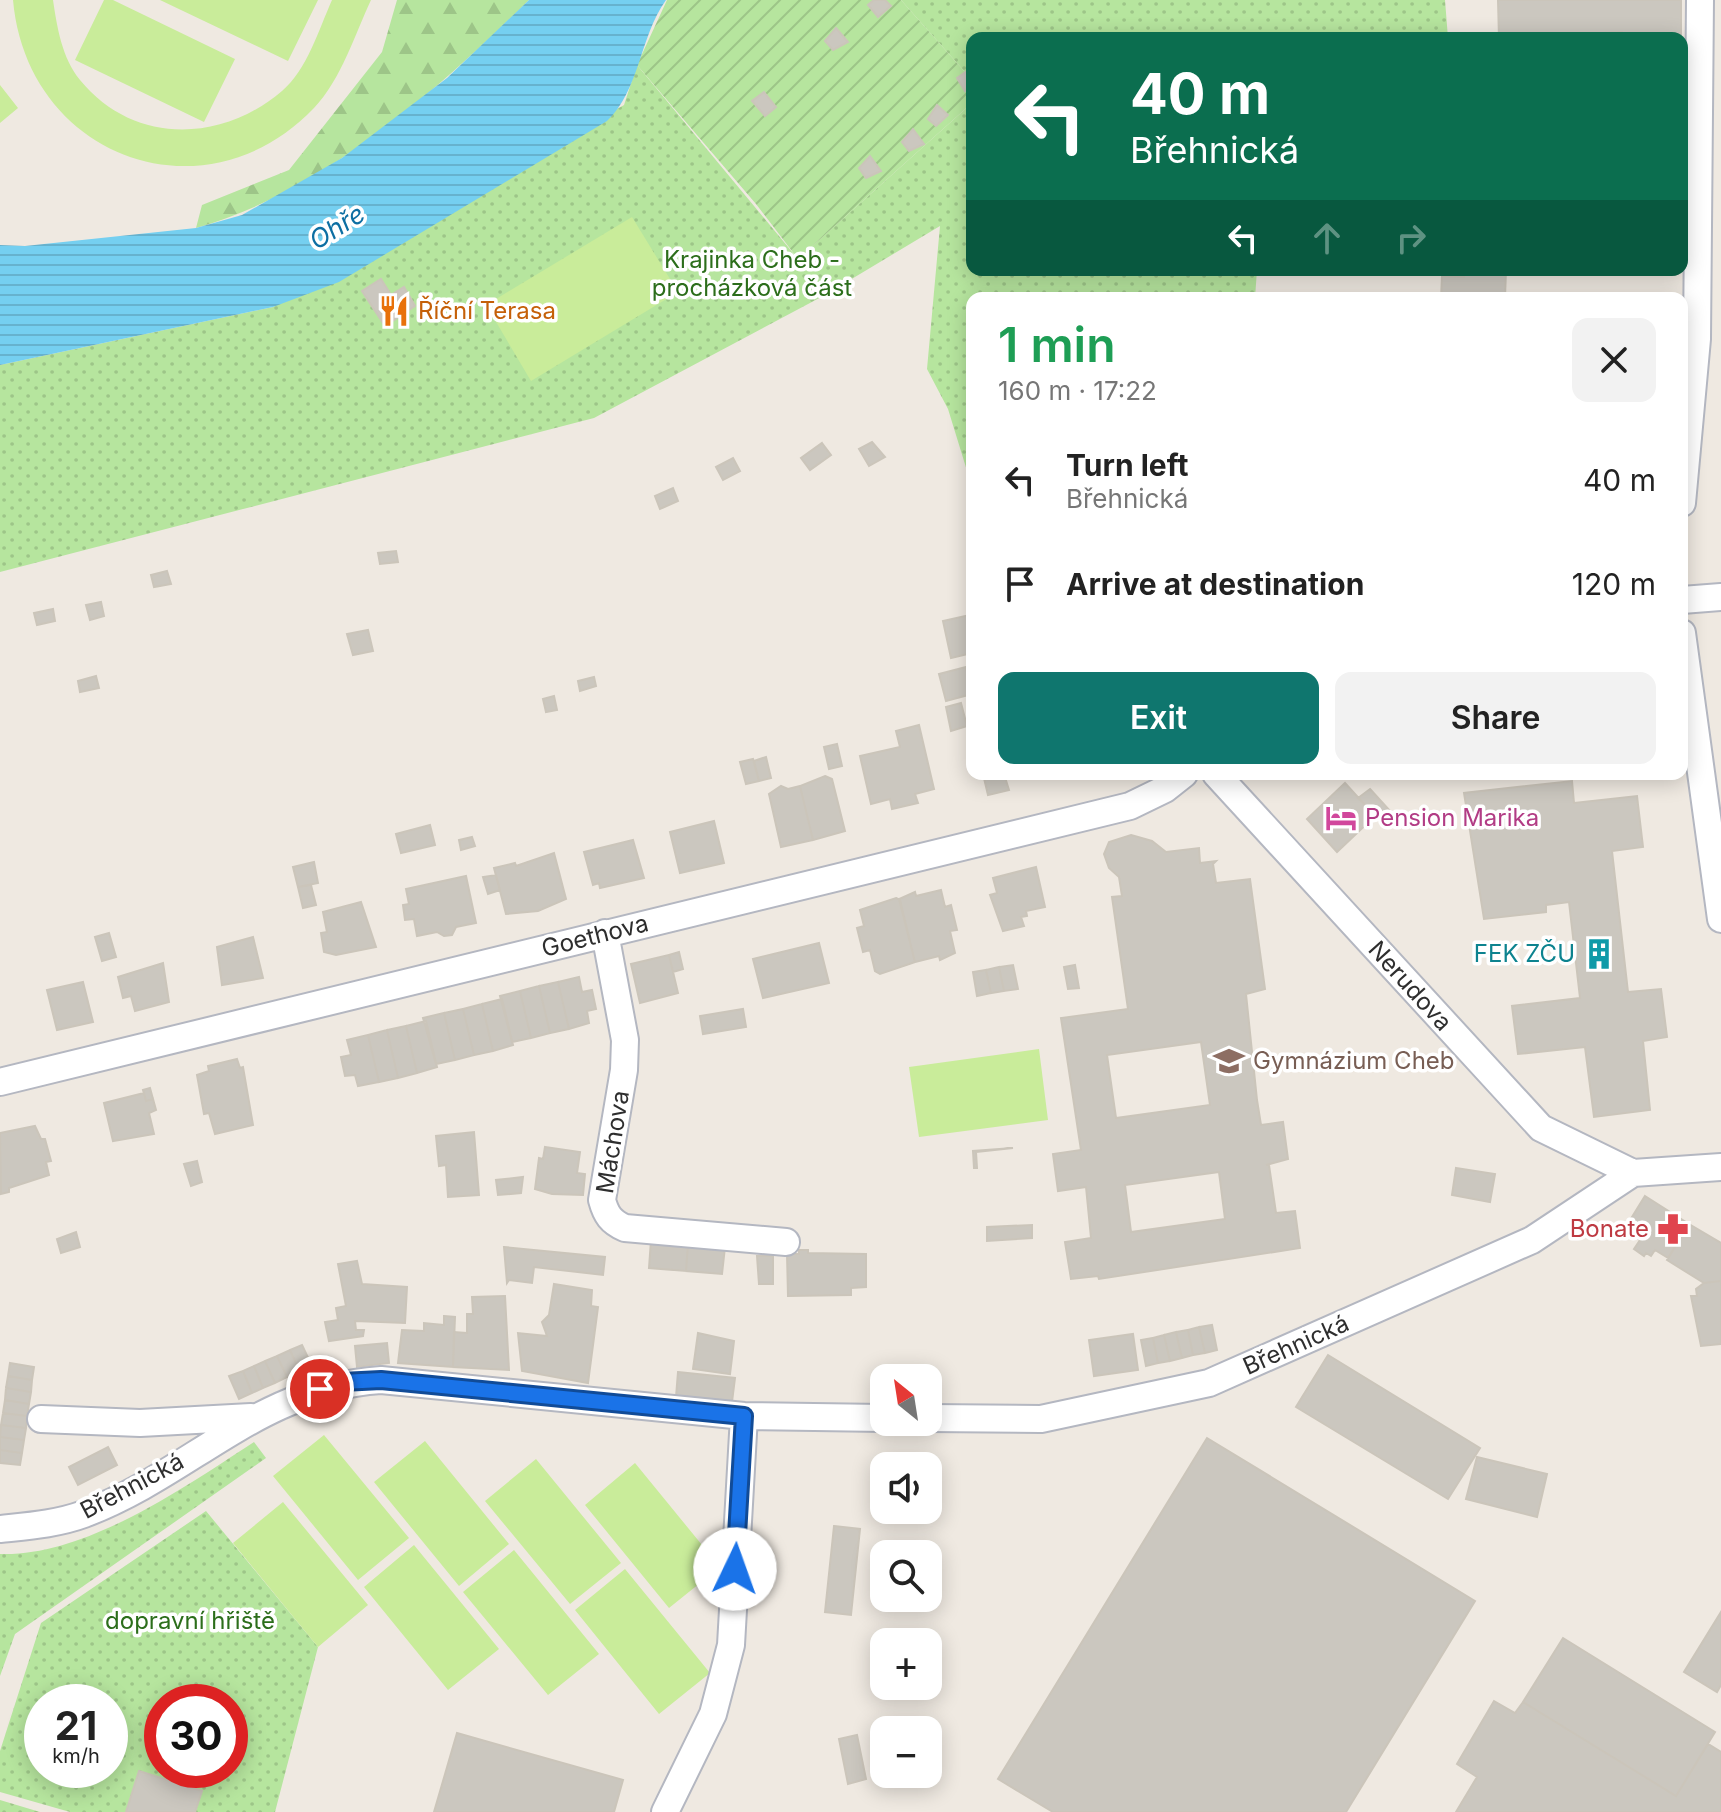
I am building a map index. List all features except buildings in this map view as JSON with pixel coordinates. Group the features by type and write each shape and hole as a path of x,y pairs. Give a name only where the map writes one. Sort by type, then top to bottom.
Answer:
{"street":[{"path":"1688,437 1708,229 1700,0"},
{"path":"1688,600 1721,597"},
{"path":"1688,677 1721,919"},
{"name":"Goethova","path":"0,1082 1130,806 1176,780"},
{"name":"Nerudova","path":"1222,780 1541,1128 1633,1173 1721,1167"},
{"name":"Máchova","path":"605,933 625,1040 624,1070 602,1200 605,1212 613,1223 625,1228 786,1242"},
{"name":"Břehnická","path":"942,1418 1041,1419 1209,1383 1532,1240 1633,1173"},
{"name":"Břehnická","path":"0,1529 50,1523 83,1514 130,1492 254,1417 298,1395 342,1382 381,1380 744,1416 870,1418"},
{"path":"665,1812 713,1714 731,1645 744,1416"},
{"name":"Břehnická","path":"41,1419 140,1423 254,1417"}],"green space":[{"path":"13,0 53,0 69,62 80,80 101,101 125,116 151,126 178,129 205,128 258,108 282,91 299,72 332,0 371,0 340,70 314,108 270,143 223,162 174,166 128,156 85,133 50,99 25,54"},
{"path":"104,0 113,0 235,59 204,122 75,60"},
{"path":"160,0 318,0 288,61"},
{"path":"397,0 529,0 456,69 375,135 288,190 243,212 196,228 202,205 289,170 382,52"},
{"path":"667,0 901,0 966,73 966,108 798,259 756,204 637,65"},
{"path":"901,0 1445,0 1448,32 966,32 966,73"},
{"name":"Krajinka Cheb - procházková část","path":"637,65 798,259 966,108 966,276 1257,276 1255,292 966,292 966,468 948,409 927,369 940,226 825,295 594,418 0,572 0,365 273,307 624,105"},
{"path":"0,85 18,108 0,123"},
{"path":"632,217 678,292 531,381 486,305"},
{"path":"1039,1049 1048,1120 919,1137 909,1067"},
{"path":"324,1435 409,1538 358,1580 273,1476"},
{"path":"425,1441 509,1544 459,1586 374,1482"},
{"path":"254,1442 266,1458 15,1634 0,1676 0,1554 32,1552 100,1532 166,1498"},
{"path":"536,1459 621,1563 570,1604 485,1501"},
{"path":"635,1463 720,1567 669,1608 585,1505"},
{"path":"283,1502 368,1605 318,1647 233,1543"},
{"name":"dopravní hřiště","path":"206,1511 318,1647 275,1812 70,1812 0,1792 0,1751 41,1623"},
{"path":"414,1545 499,1649 448,1690 364,1587"},
{"path":"514,1550 599,1654 548,1695 463,1592"},
{"path":"625,1569 710,1673 659,1714 575,1610"},
{"path":"0,1800 40,1812 0,1812"}],"water":[{"name":"Ohře","path":"529,0 666,0 650,31 626,94 607,121 339,282 273,307 0,365 0,245 25,246 196,228 242,215 342,158 447,78"}],"place":[{"name":"Říční Terasa","path":"394,311"},
{"name":"Pension Marika","path":"1341,818"},
{"name":"FEK ZČU","path":"1599,954"},
{"name":"Gymnázium Cheb","path":"1229,1061"},
{"name":"Bonate","path":"1673,1229"}],"route":[{"path":"320,1389 342,1382 381,1380 744,1416 735,1569"}]}
